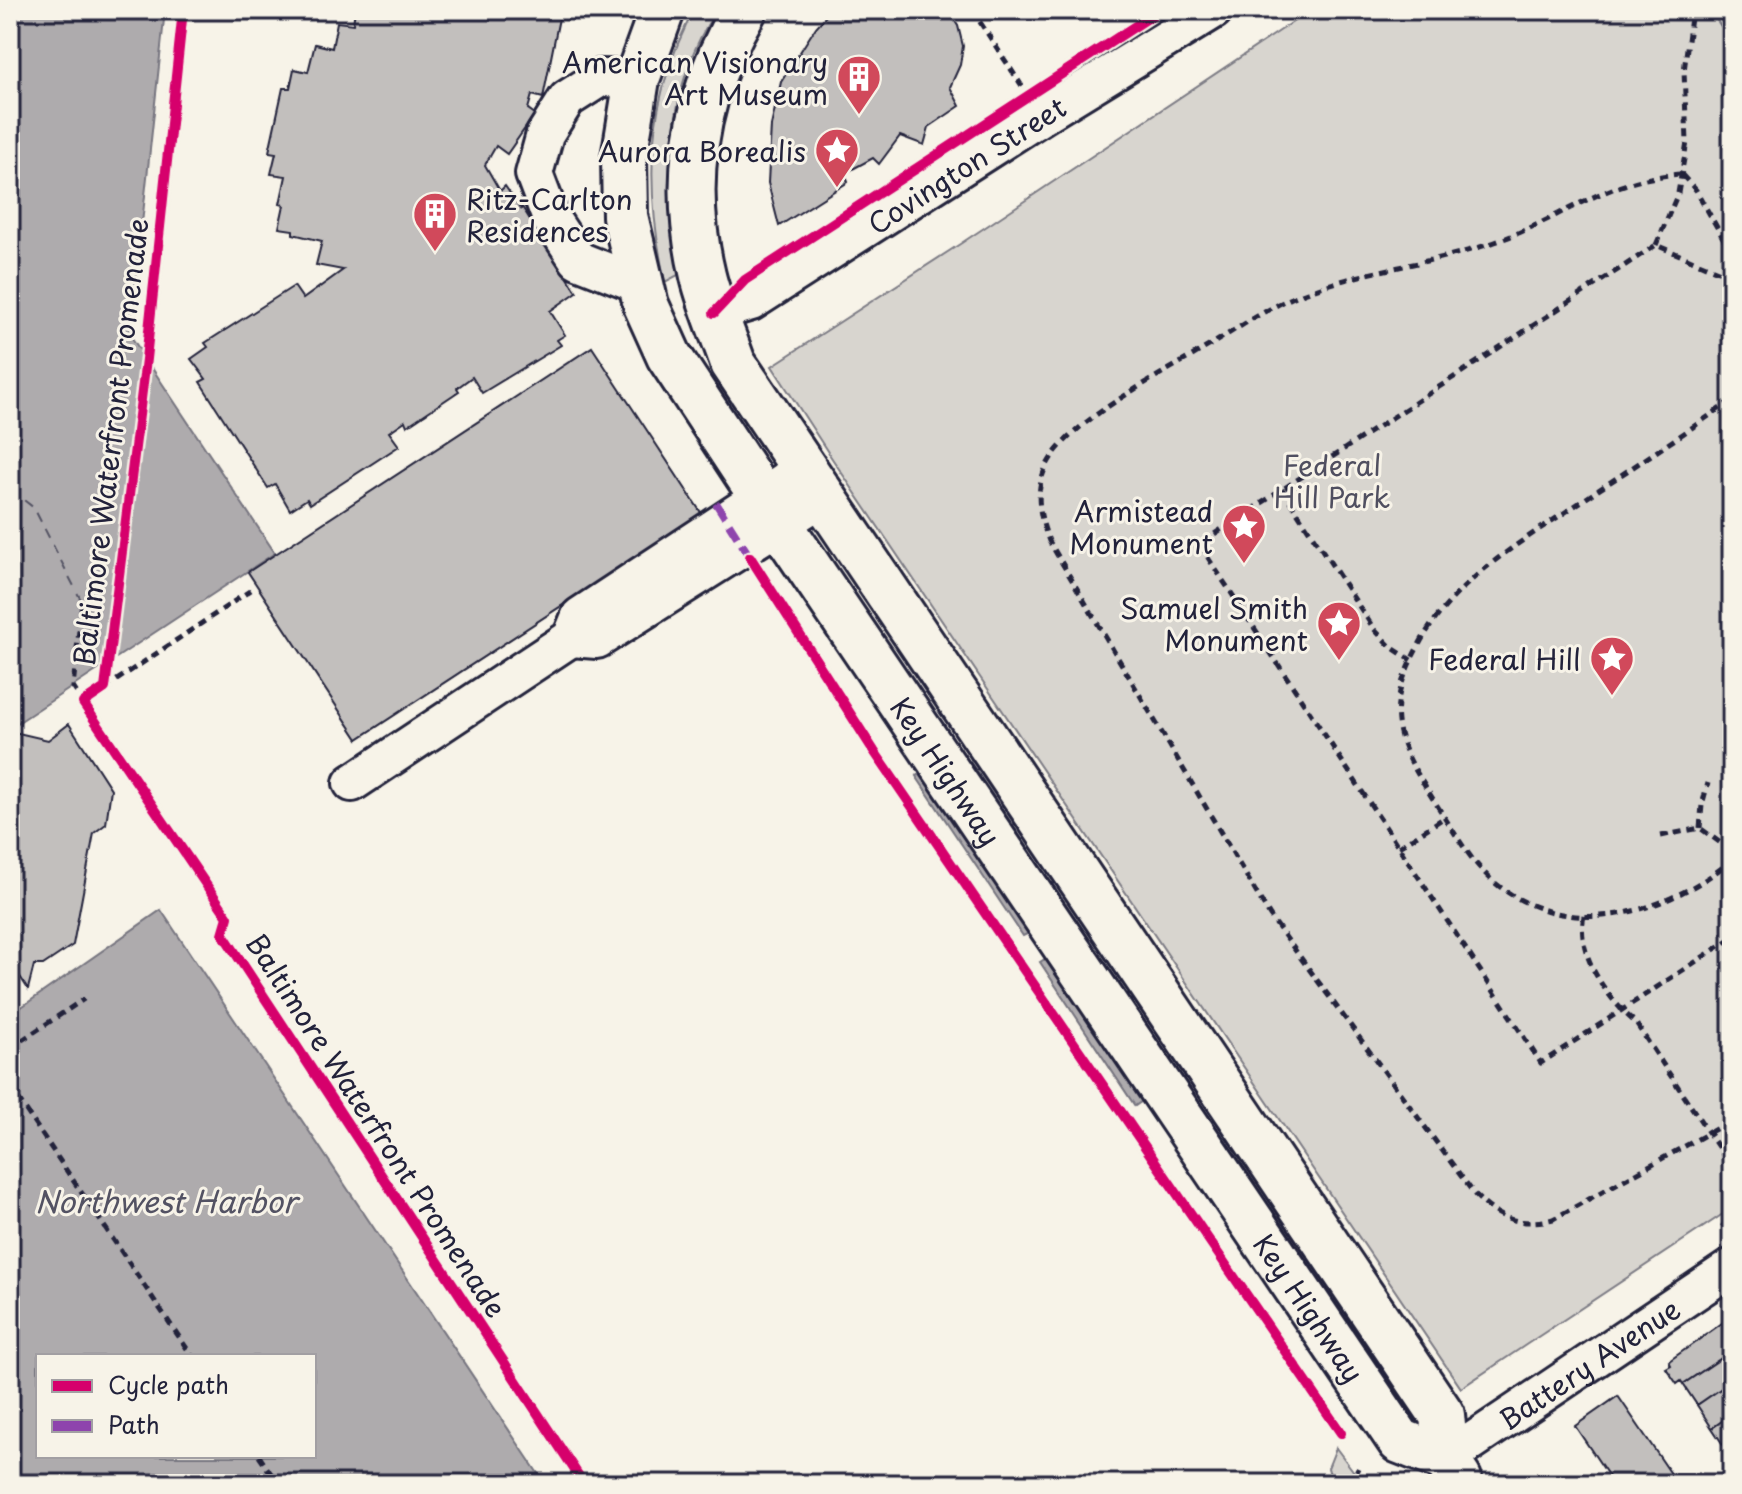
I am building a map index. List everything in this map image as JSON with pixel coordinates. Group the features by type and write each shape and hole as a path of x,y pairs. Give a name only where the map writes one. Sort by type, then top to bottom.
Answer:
{"main road":[{"name":"Key Highway","path":"662,10 637,79 624,158 625,216 646,305 669,356 1400,1441 1454,1471"},
{"name":"Key Highway","path":"744,10 724,44 704,98 692,163 693,209 703,274 733,363 1442,1415 1454,1471"}],"street":[{"name":"Covington Street","path":"714,313 751,302 1043,115 1214,10"},
{"path":"637,79 600,78 567,99 545,134 534,174 551,219 578,260 641,285"},
{"path":"352,783 571,638 580,616 770,510 812,483"},
{"name":"Battery Avenue","path":"1454,1471 1732,1267"}],"path":[{"path":"972,10 1043,115"},
{"path":"1692,10 1684,71 1687,142 1678,193 1656,245 1199,544 1541,1063 1732,938"},
{"path":"1681,174 1696,190 1732,254"},
{"path":"1681,174 1650,176 1626,183 1499,241 1335,282 1273,307 1120,400 1074,434 1055,451 1047,465 1038,501 1041,521 1049,541 1270,916 1488,1209 1502,1218 1519,1222 1537,1223 1553,1219 1732,1120"},
{"path":"1656,245 1732,277"},
{"path":"1661,836 1700,828 1722,844 1732,858 1690,891 1660,905 1631,912 1596,917 1564,914 1518,898 1475,863 1410,765 1398,729 1401,686 1411,660 1438,614 1462,587 1487,566 1732,400"},
{"path":"1282,489 1374,629 1391,647 1411,660"},
{"path":"105,688 251,590"},
{"path":"82,602 73,687 83,703"},
{"path":"1700,828 1708,783"},
{"path":"1399,847 1445,817"},
{"path":"1584,916 1580,930 1590,963 1622,1011 1635,1022 1732,1168"},
{"path":"10,1048 84,999"},
{"path":"10,1087 191,1354"},
{"path":"1722,1227 1732,1216"},
{"path":"260,1458 278,1484"},
{"path":"1355,1484 1353,1478 1358,1468"}],"green space":[{"path":"694,10 717,10 687,70 678,103 671,173 680,274 665,282 654,211 654,143 666,76"},
{"name":"Federal Hill Park","path":"1311,10 1710,10 1732,43 1732,1208 1461,1388 772,366"},
{"path":"971,758 975,758 1413,1406 1411,1410 1406,1409 971,763"},
{"path":"1336,1448 1363,1484 1333,1484 1328,1468"}],"water":[{"path":"10,10 165,10 130,335 275,553 10,728"},
{"path":"924,771 1033,931 1023,936 916,776"},
{"name":"Northwest Harbor","path":"161,910 545,1484 10,1484 10,1015"},
{"path":"1051,955 1145,1099 1135,1106 1040,962"}],"building":[{"name":"Ritz-Carlton Residences","path":"355,10 588,10 587,15 566,11 565,19 559,18 543,98 532,95 528,109 535,114 507,154 496,146 485,165 500,191 505,186 522,207 577,292 550,311 565,335 557,340 561,345 482,393 472,377 457,388 459,391 407,426 405,421 389,432 399,446 310,504 307,499 290,510 275,484 268,488 200,382 206,379 191,359 208,347 205,343 294,286 303,299 343,270 316,265 322,241 279,228 286,176 271,174 276,153 269,152 283,88 290,88 294,69 308,72 315,44 332,48 337,22 353,24"},
{"name":"American Visionary Art Museum","path":"831,10 948,10 958,26 963,46 960,65 950,87 960,106 929,127 924,145 900,136 879,164 873,158 845,173 848,182 779,226 768,183 771,126 781,82 816,27"},
{"path":"592,347 702,514 358,739 248,572"},
{"path":"69,724 111,789 106,824 94,833 73,945 43,965 34,965 28,989 10,961 10,734 14,732 48,740"},
{"path":"1732,1316 1732,1351 1683,1384 1681,1381 1677,1384 1666,1368 1671,1365 1669,1361"},
{"path":"1732,1351 1732,1381 1697,1405 1683,1384"},
{"path":"1732,1381 1732,1414 1712,1428 1697,1405"},
{"path":"1618,1396 1678,1484 1614,1484 1575,1426"},
{"path":"1732,1414 1732,1440 1724,1446 1712,1428"}],"ferry route":[{"path":"10,489 34,508 82,602"}],"marked path":[{"path":"716,503 750,557"}],"cycle path":[{"name":"Baltimore Waterfront Promenade","path":"183,10 146,359 105,688 83,703 228,917 223,934 584,1484"},
{"path":"714,313 745,280 1160,10"},
{"path":"750,557 874,751 1341,1433"}],"place":[{"name":"American Visionary Art Museum","path":"859,116"},
{"name":"Aurora Borealis","path":"837,189"},
{"name":"Ritz-Carlton Residences","path":"435,253"},
{"name":"Armistead Monument","path":"1244,565"},
{"name":"Samuel Smith Monument","path":"1339,662"},
{"name":"Federal Hill","path":"1612,697"}]}
